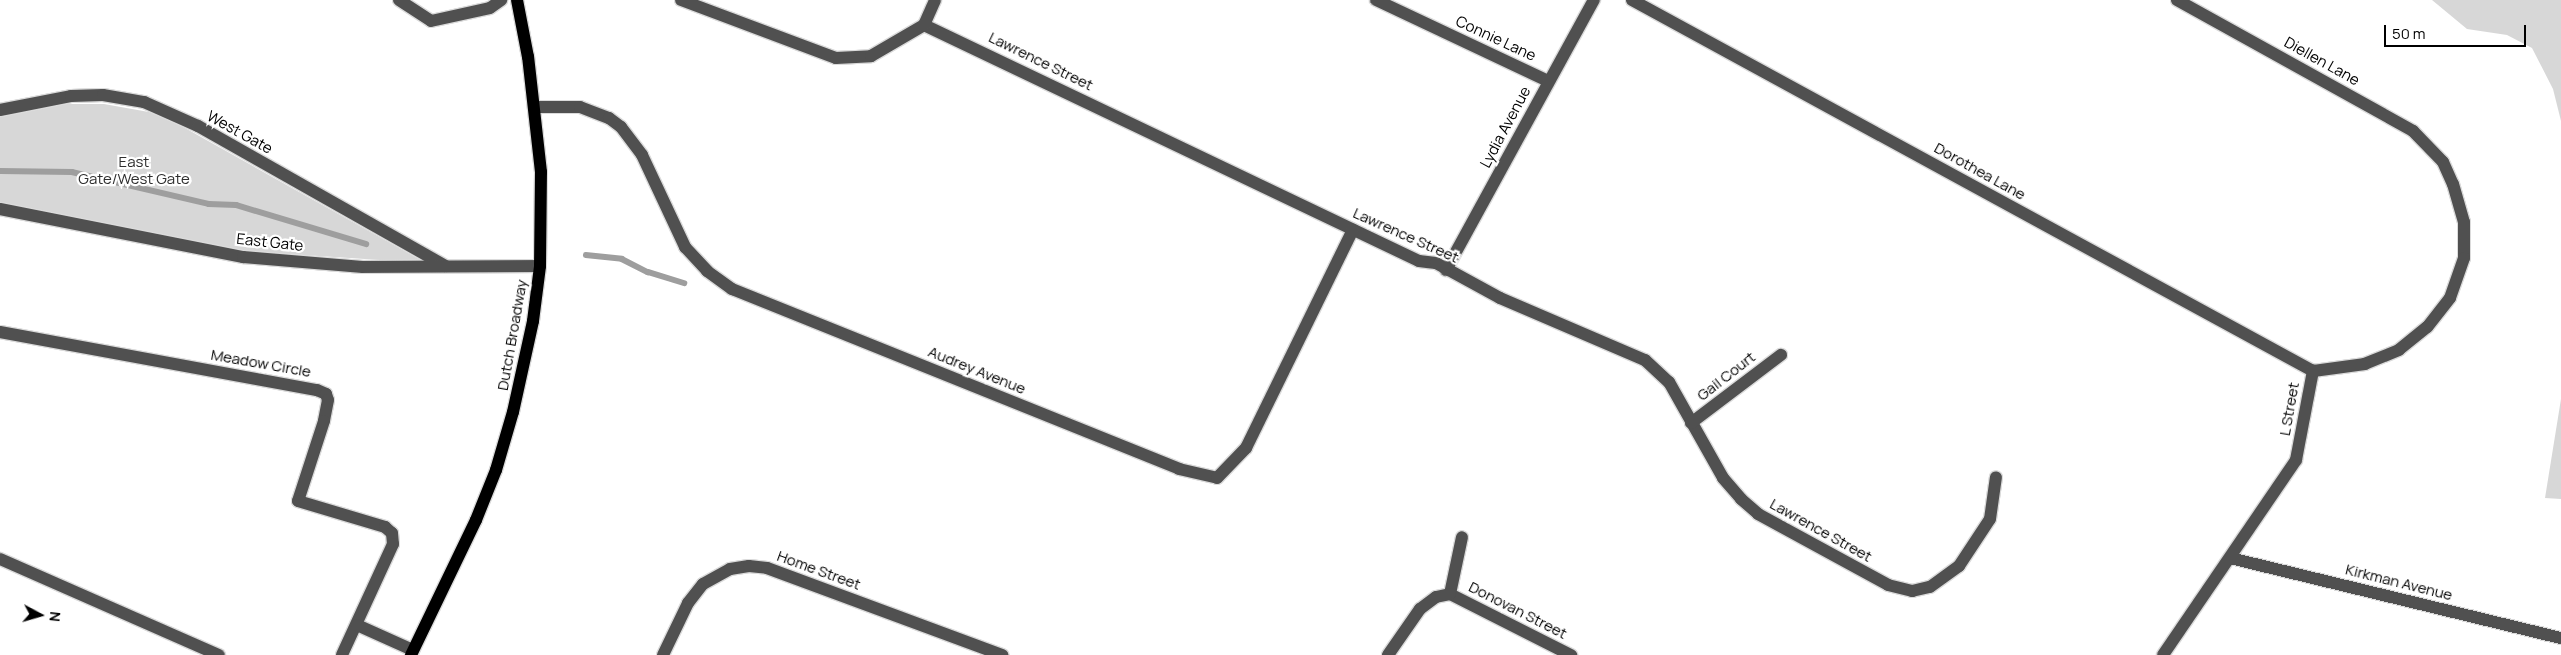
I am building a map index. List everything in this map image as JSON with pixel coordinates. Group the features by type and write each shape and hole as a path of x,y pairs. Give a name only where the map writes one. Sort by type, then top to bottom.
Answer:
{"main road":[{"name":"Dutch Broadway","path":"412,653 476,520 496,470 526,357 540,266 541,172 535,107 517,0"}],"street":[{"path":"401,0 431,21 490,8 501,0"},
{"path":"681,0 836,58 871,56 924,25 935,0"},
{"name":"Connie Lane","path":"1376,0 1548,81"},
{"name":"Lydia Avenue","path":"1446,270 1594,0"},
{"name":"Dorothea Lane","path":"1632,0 2313,371"},
{"name":"Diellen Lane","path":"2177,0 2413,131 2442,162"},
{"name":"Lawrence Street","path":"924,25 1353,230 1446,270 1500,298 1644,360 1669,382 1723,478 1758,514 1888,585 1912,590 1930,587 1959,566 1990,518 1996,477"},
{"name":"West Gate","path":"0,110 71,96 102,95 144,102 198,126 445,266"},
{"name":"Audrey Avenue","path":"535,107 580,107 609,118 621,127 642,154 685,247 707,271 732,289 1179,469 1216,478 1246,448 1353,230"},
{"name":"L Street","path":"2163,655 2296,460 2313,371 2365,364 2399,350 2427,327 2450,298 2464,258 2464,222 2453,184 2442,162"},
{"name":"East Gate","path":"0,209 243,257 363,267 540,266"},
{"name":"Meadow Circle","path":"0,332 317,390 326,394 328,400 324,421 298,501 385,526 392,533 390,552 342,655"},
{"name":"Gail Court","path":"1691,424 1781,355"},
{"path":"1388,655 1420,609 1436,597 1450,594 1462,537"},
{"name":"Kirkman Avenue","path":"2230,558 2561,638"},
{"path":"0,559 219,655"},
{"name":"Home Street","path":"662,655 688,603 703,584 730,569 749,566 767,568 1002,655"},
{"name":"Donovan Street","path":"1450,594 1571,655"},
{"path":"357,625 412,653"}],"green space":[{"path":"2432,0 2561,0 2561,121 2553,89 2532,48 2507,35 2467,29"},
{"name":"East Gate/West Gate","path":"65,104 104,104 160,114 426,263 242,251 0,203 0,117"},
{"path":"2561,399 2561,499 2545,498"}],"waterway":[{"path":"0,171 72,172 209,204 236,205 366,244"},
{"path":"586,255 622,259 648,272 684,283"}]}
